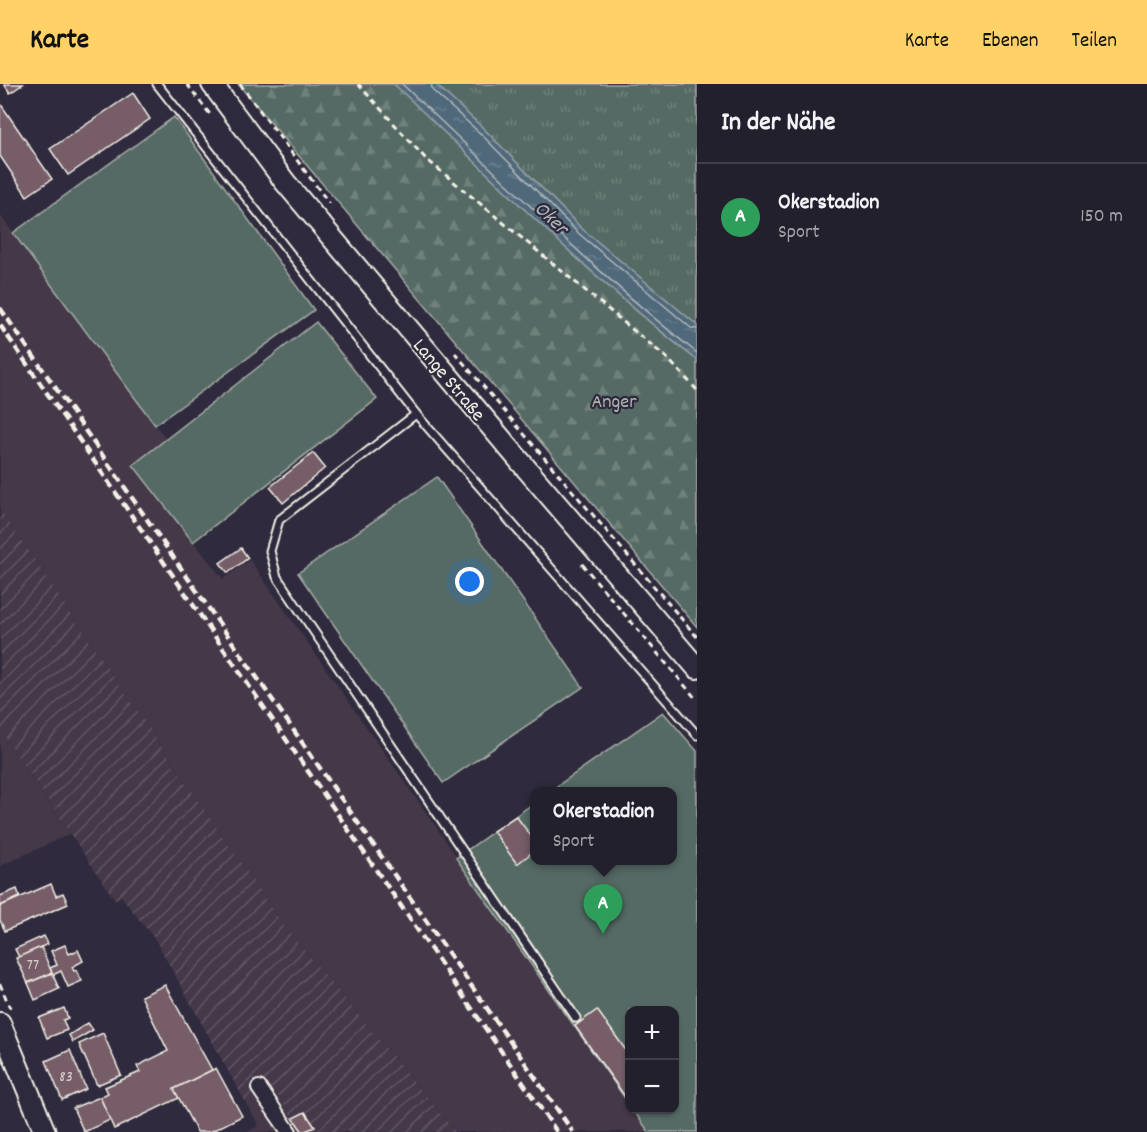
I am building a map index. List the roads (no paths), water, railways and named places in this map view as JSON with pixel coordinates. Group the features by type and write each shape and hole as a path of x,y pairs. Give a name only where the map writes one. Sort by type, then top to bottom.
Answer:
{"street":[{"name":"Lange Straße","path":"212,84 285,182 697,668"},
{"path":"0,1023 45,1132"},
{"path":"259,1088 289,1132"}],"lane":[{"path":"157,84 416,414 697,735"},
{"path":"416,414 279,520 270,551 277,577 576,1018"}],"water":[{"name":"Oker","path":"394,84 435,84 485,130 581,228 697,325 697,360 580,261"}],"railway":[{"path":"0,308 573,1132"},
{"path":"0,325 557,1132"}],"place":[{"name":"Okerstadion","path":"603,934"}],"park label":[{"name":"Anger","path":"614,400"}]}
